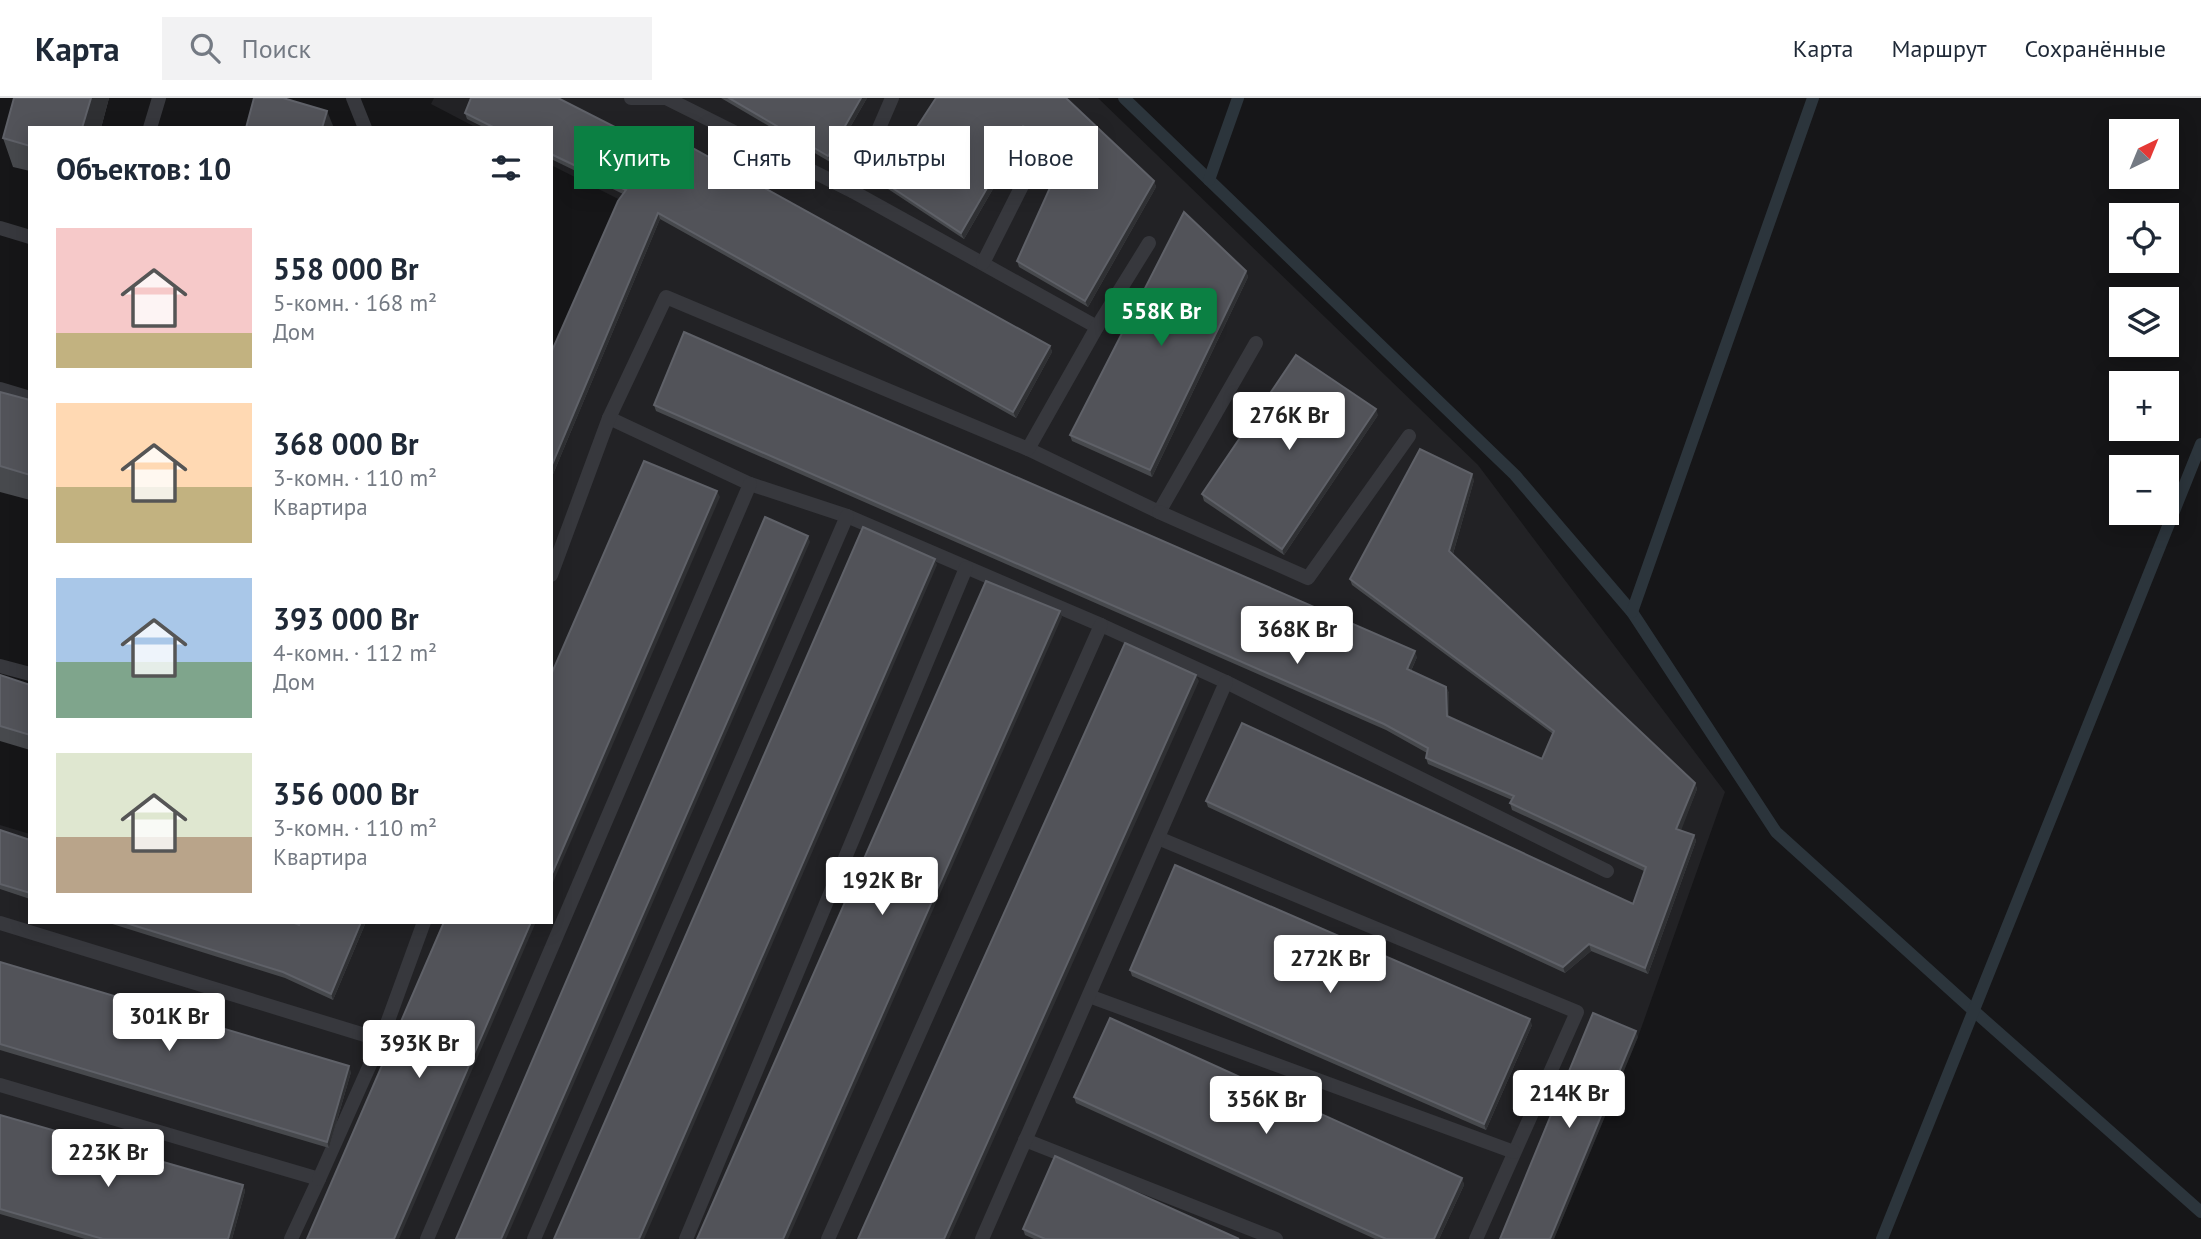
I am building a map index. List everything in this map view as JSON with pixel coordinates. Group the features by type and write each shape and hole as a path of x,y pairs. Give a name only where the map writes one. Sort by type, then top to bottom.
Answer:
{"lane":[{"path":"151,126 159,98"},
{"path":"352,98 364,126"},
{"path":"631,98 666,98 852,191 1097,327"},
{"path":"852,191 892,98"},
{"path":"983,262 1020,189"},
{"path":"0,229 28,236"},
{"path":"1028,449 1097,327 1149,243"},
{"path":"553,570 609,418 666,297 1028,449 1159,512 1308,578 1409,436"},
{"path":"1159,512 1256,343"},
{"path":"0,389 28,397"},
{"path":"609,418 750,484 847,516 1227,682 1607,871"},
{"path":"427,1239 750,484"},
{"path":"534,1239 847,516"},
{"path":"686,1239 966,568"},
{"path":"828,1239 1101,625"},
{"path":"0,666 28,673"},
{"path":"982,1239 1227,682"},
{"path":"1158,838 1577,1012 1476,1239"},
{"path":"0,923 381,1040"},
{"path":"291,1239 381,1040 423,924"},
{"path":"1089,996 1514,1152"},
{"path":"0,1085 319,1179"},
{"path":"1025,1140 1276,1239"}],"shaded area":[{"path":"434,98 1098,98 1478,465 1725,792 1638,1037 1554,1239 0,1239 0,825 28,833 28,924 553,924 553,403 638,209 598,189 694,189 694,126 574,126 574,177 553,166 553,126 473,126 431,104"}],"building":[{"path":"14,98 91,98 83,126 28,126 28,145 3,138"},
{"path":"254,98 283,98 327,111 323,126 247,126"},
{"path":"471,98 558,98 613,126 574,126 574,165 553,155 553,126 491,126 465,113"},
{"path":"729,98 861,98 845,126 829,126 828,156 815,148 815,126 777,126"},
{"path":"936,98 1066,98 1096,126 984,126 984,189 986,189 961,233 894,189 970,189 970,126 918,126"},
{"path":"1098,128 1154,181 1085,301 1017,261 1049,189 1098,189"},
{"path":"694,149 708,157 708,189 766,189 1050,346 1013,412 658,213 553,462 553,348 618,201 626,190 624,189 694,189"},
{"path":"1184,212 1246,271 1150,470 1070,435"},
{"path":"684,332 1415,651 1407,669 1446,687 1447,716 1542,759 1554,731 1350,579 1420,449 1472,474 1449,551 1695,783 1676,829 1694,835 1645,968 1589,944 1563,967 1206,801 1242,723 1633,904 1646,867 1510,803 1514,796 1426,758 1428,748 1384,724 654,405"},
{"path":"1296,355 1376,409 1282,549 1202,494"},
{"path":"0,392 28,399 28,474 0,466"},
{"path":"644,461 717,491 553,871 553,670"},
{"path":"765,517 808,536 501,1239 456,1239"},
{"path":"863,527 935,559 639,1239 554,1239"},
{"path":"986,581 1060,611 783,1239 697,1239"},
{"path":"1125,643 1196,675 944,1239 858,1239"},
{"path":"0,675 28,684 28,734 0,726"},
{"path":"0,830 28,839 28,892 0,884"},
{"path":"1175,865 1530,1019 1484,1124 1130,970"},
{"path":"129,924 360,924 331,994 283,972"},
{"path":"443,924 530,924 394,1239 307,1239"},
{"path":"0,962 349,1066 327,1142 0,1044"},
{"path":"1593,1013 1636,1031 1550,1239 1500,1239"},
{"path":"1110,1018 1462,1178 1434,1239 1386,1239 1074,1097"},
{"path":"0,1115 243,1185 228,1239 103,1239 0,1209"},
{"path":"1055,1156 1239,1239 1045,1239 1023,1229"}],"waterway":[{"path":"1124,98 1515,475 1632,612 1776,832 2201,1212"},
{"path":"1209,180 1238,98"},
{"path":"1632,612 1813,98"},
{"path":"1882,1239 2201,444"}]}
